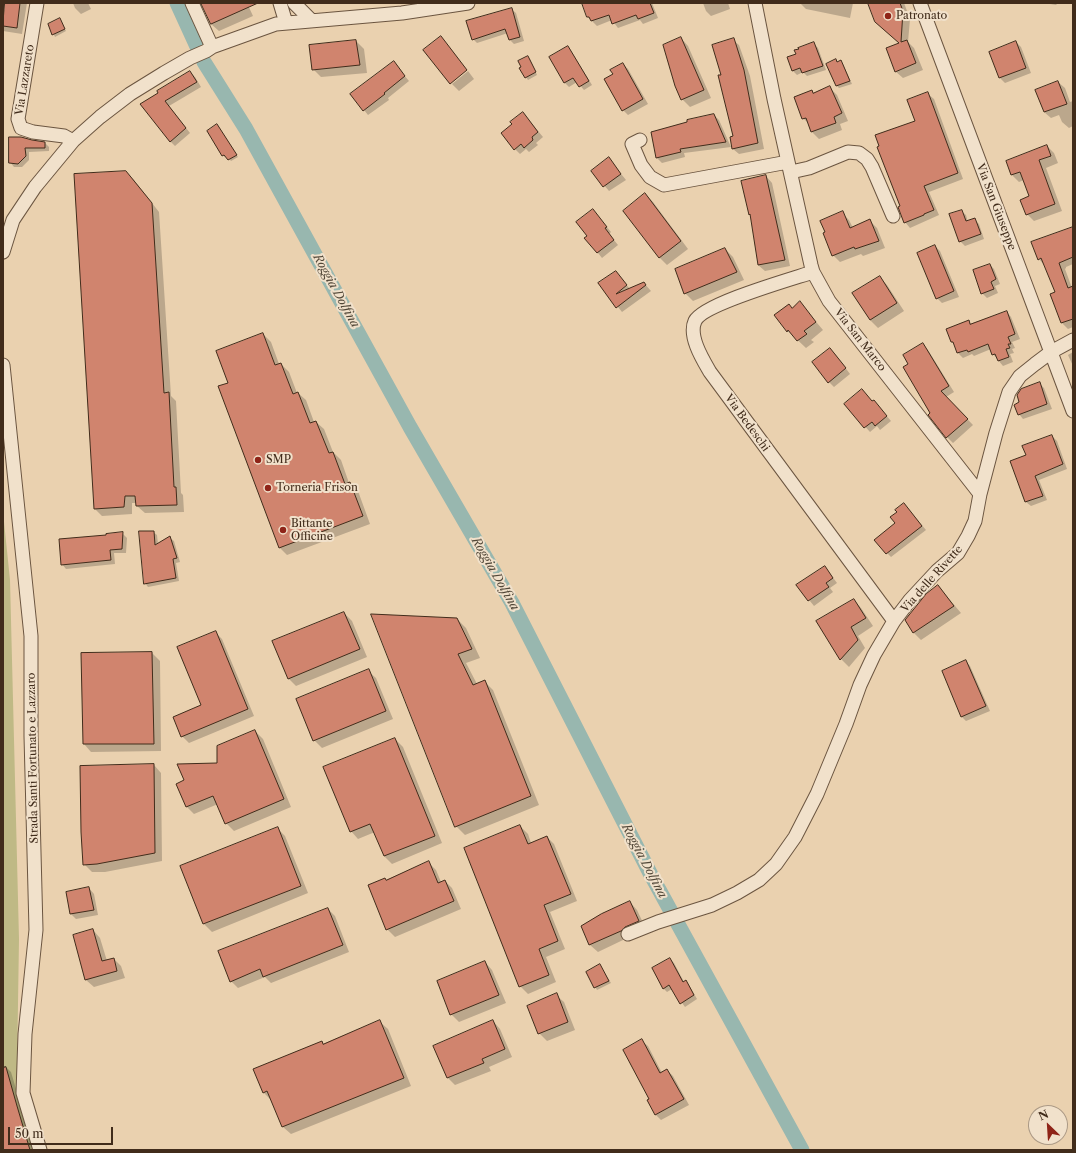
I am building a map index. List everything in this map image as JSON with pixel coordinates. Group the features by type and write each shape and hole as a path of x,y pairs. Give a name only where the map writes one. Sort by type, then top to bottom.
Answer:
{"street":[{"name":"Via Lazzareto","path":"37,3 18,119 21,128 33,132 64,136 73,141"},
{"path":"192,3 209,49"},
{"path":"280,3 286,23"},
{"path":"294,3 312,21"},
{"path":"3,252 13,220 35,187 73,141 100,117 130,94 190,58 209,49 276,24 402,13 468,3"},
{"name":"Via San Marco","path":"756,3 774,99 813,272 830,301 980,494"},
{"name":"Via San Giuseppe","path":"920,3 1073,411"},
{"path":"640,140 632,144 641,164 650,177 664,184 789,167 809,168 848,152 859,153 867,159 872,167 893,216"},
{"name":"Via Bedeschi","path":"813,272 734,299 705,312 695,321 694,334 696,345 710,372 894,622"},
{"name":"Via delle Rivette","path":"628,934 658,922 712,905 759,880 776,864 796,837 817,794 846,724 860,685 874,655 894,622 910,600 937,571 958,553 968,536 975,521 980,494 996,433 1009,392 1020,376 1034,364 1051,352 1073,340"},
{"name":"Strada Santi Fortunato e Lazzaro","path":"3,365 31,636 31,736 36,930 25,1034 23,1093 40,1150"}],"shaded area":[{"path":"3,512 10,580 19,939 17,1068 32,1150 3,1150"}],"building":[{"path":"5,3 20,3 17,28 3,26"},
{"path":"201,3 258,3 211,24"},
{"path":"582,3 650,3 654,13 638,19 636,15 612,24 609,15 591,21 589,17 587,17"},
{"path":"868,3 900,3 903,11 901,42 907,40 916,63 895,72 886,48 899,43 875,22"},
{"path":"512,8 520,37 509,40 505,29 472,40 466,21"},
{"path":"60,18 65,29 52,35 48,24"},
{"path":"441,36 467,70 450,84 423,50"},
{"path":"681,37 704,90 681,100 675,86 663,45"},
{"path":"734,38 744,70 758,143 732,149 730,137 733,136 718,75 721,75 712,45"},
{"path":"356,40 360,65 312,70 309,45"},
{"path":"1016,41 1026,68 999,78 989,52"},
{"path":"814,42 823,66 802,73 800,68 792,71 787,57 796,54 794,50"},
{"path":"568,46 589,81 579,87 573,78 564,83 549,57"},
{"path":"528,56 536,72 525,78 519,68 521,67 518,61"},
{"path":"836,59 837,62 841,60 850,81 836,86 826,64"},
{"path":"394,61 405,76 363,111 350,94"},
{"path":"623,63 643,99 622,111 604,79 613,74 610,70"},
{"path":"190,71 197,82 165,101 186,128 170,142 140,104 158,93 157,91"},
{"path":"1058,81 1067,104 1044,112 1035,90"},
{"path":"830,86 842,113 834,117 836,123 811,132 806,118 802,119 794,97 812,90 813,93"},
{"path":"928,92 958,173 924,186 934,210 904,223 898,207 900,206 877,147 879,146 875,135 915,121 907,100"},
{"path":"523,112 538,132 532,137 533,140 524,148 521,144 514,150 501,133 512,124 510,122"},
{"path":"714,114 726,142 680,149 681,152 656,158 651,132 687,122 687,120"},
{"path":"217,124 237,155 228,160 224,155 222,156 207,131"},
{"path":"9,137 21,137 45,142 45,148 25,148 26,156 18,164 9,163"},
{"path":"1047,145 1051,156 1039,160 1055,204 1026,215 1020,200 1029,196 1020,172 1011,175 1006,161"},
{"path":"609,157 621,174 603,187 591,171"},
{"path":"126,171 152,203 164,393 169,392 174,487 176,487 177,505 136,506 135,496 125,496 124,507 94,509 74,174"},
{"path":"766,175 785,260 758,265 750,214 749,215 741,181"},
{"path":"645,193 681,241 659,258 623,211"},
{"path":"593,209 607,227 605,228 614,240 597,253 584,238 587,236 576,222"},
{"path":"962,210 966,221 975,218 981,234 959,242 949,214"},
{"path":"843,211 850,228 870,219 879,241 855,249 854,247 832,256 820,221"},
{"path":"1073,227 1073,257 1059,263 1068,288 1073,286 1073,319 1061,323 1050,294 1055,292 1041,258 1038,260 1031,242"},
{"path":"935,245 954,291 936,299 917,253"},
{"path":"725,248 737,272 684,294 675,269"},
{"path":"990,264 996,279 991,282 994,289 981,294 973,270"},
{"path":"616,271 627,285 616,294 644,282 646,285 616,308 598,283"},
{"path":"880,276 897,303 870,320 852,293"},
{"path":"800,301 816,322 804,331 807,334 797,341 788,330 787,332 774,315 789,304 792,308"},
{"path":"1007,311 1015,334 1008,337 1011,344 1008,344 1010,348 1006,349 1009,357 998,361 995,354 992,355 988,344 968,352 967,350 957,353 946,329 969,320 970,324"},
{"path":"263,333 275,365 281,363 293,394 298,392 310,423 316,421 329,453 333,452 345,484 350,482 363,516 279,548 218,386 228,383 216,351"},
{"path":"923,343 949,386 941,391 968,419 946,438 928,415 930,413 903,367 908,364 903,355"},
{"path":"830,348 846,368 828,383 812,362"},
{"path":"1040,382 1047,404 1018,415 1014,405 1019,402 1017,395 1021,389"},
{"path":"862,389 872,401 874,400 887,416 875,426 872,422 864,428 844,404"},
{"path":"1052,435 1063,464 1035,476 1043,496 1025,502 1010,461 1026,455 1022,446"},
{"path":"904,503 922,526 886,554 874,540 895,523 890,517 897,512 895,510"},
{"path":"139,531 154,531 155,545 170,536 177,558 173,559 176,578 144,584"},
{"path":"123,532 122,549 110,550 111,560 61,565 59,539"},
{"path":"825,566 833,578 826,583 829,587 808,601 796,585"},
{"path":"938,585 954,606 913,633 905,620 926,594"},
{"path":"854,599 866,618 851,627 858,640 840,660 816,621"},
{"path":"344,612 360,649 288,679 272,641"},
{"path":"371,614 457,618 472,649 458,654 473,685 485,680 531,796 455,827"},
{"path":"216,631 248,709 181,737 173,717 201,705 177,647"},
{"path":"152,652 154,744 83,744 81,653"},
{"path":"966,660 986,706 961,717 942,671"},
{"path":"369,669 386,711 313,741 296,699"},
{"path":"255,730 284,799 225,824 213,796 186,807 176,784 184,780 177,764 217,763 217,746"},
{"path":"395,738 435,836 384,856 370,824 350,832 323,767"},
{"path":"154,764 155,853 97,864 83,865 80,766"},
{"path":"520,825 528,844 547,836 571,894 544,905 558,941 539,949 549,975 519,987 464,848"},
{"path":"278,827 301,886 203,924 180,866"},
{"path":"429,861 438,883 445,880 454,901 386,930 368,885 385,878 386,880"},
{"path":"89,887 94,910 70,914 66,892"},
{"path":"630,901 639,921 625,927 621,931 589,945 581,926 601,914"},
{"path":"328,908 343,945 263,977 260,969 230,982 218,951"},
{"path":"93,929 102,961 114,958 117,971 85,980 73,935"},
{"path":"670,958 683,982 686,980 694,995 680,1004 669,985 663,989 652,968"},
{"path":"485,961 499,995 450,1015 437,981"},
{"path":"600,964 609,981 594,988 586,972"},
{"path":"557,993 568,1022 538,1034 527,1006"},
{"path":"380,1020 404,1078 282,1127 267,1091 263,1093 253,1069 322,1041 323,1044"},
{"path":"493,1020 505,1049 482,1059 484,1063 447,1078 433,1046"},
{"path":"642,1039 660,1073 667,1069 684,1099 655,1115 647,1100 649,1099 623,1050"},
{"path":"6,1067 30,1150 3,1150 3,1068"}],"waterway":[{"name":"Roggia Dolfina","path":"177,3 204,62 246,129 410,427 512,603 651,875 802,1150"}],"place":[{"name":"Patronato","path":"888,16"},
{"name":"SMP","path":"258,460"},
{"name":"Torneria Frison","path":"268,488"},
{"name":"Bittante Officine","path":"283,530"}]}
